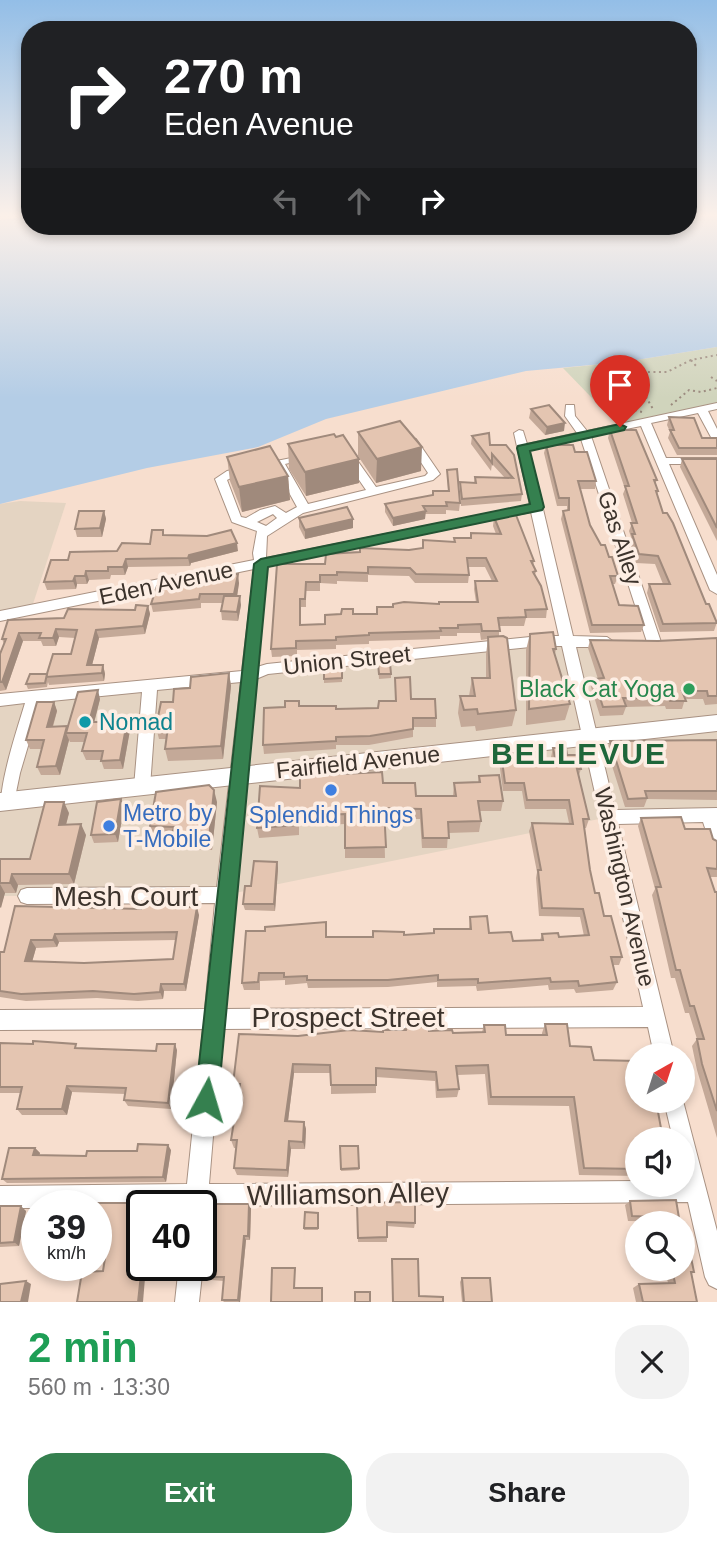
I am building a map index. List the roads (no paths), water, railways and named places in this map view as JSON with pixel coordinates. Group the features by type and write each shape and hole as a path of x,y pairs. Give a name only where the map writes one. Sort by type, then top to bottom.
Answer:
{"main road":[{"name":"Fairfield Avenue","path":"3,802 717,723"}],"street":[{"path":"523,448 717,406"},
{"name":"Gas Alley","path":"570,407 570,416 584,435 654,642"},
{"path":"702,410 717,439"},
{"path":"645,422 717,590"},
{"name":"Washington Avenue","path":"519,433 661,1043"},
{"path":"265,530 304,508 429,478 434,474 414,443 399,437"},
{"path":"330,451 349,447 373,491"},
{"path":"197,1190 225,895 261,564 268,551 269,536 265,530 236,519 221,479 231,472 317,454"},
{"path":"662,461 717,461"},
{"path":"277,462 304,508"},
{"name":"Eden Avenue","path":"0,617 537,507"},
{"path":"245,524 275,510 284,518"},
{"name":"Union Street","path":"0,700 249,676 267,669 558,639 569,642 618,642"},
{"path":"142,787 150,684"},
{"path":"3,802 35,696"},
{"path":"609,817 713,816 717,841"},
{"name":"Mesh Court","path":"27,896 225,895"},
{"name":"Prospect Street","path":"0,1020 654,1017"},
{"path":"677,1113 717,1277"},
{"name":"Williamson Alley","path":"217,1201 696,1191"},
{"name":"Williamson Alley","path":"0,1197 126,1200"},
{"path":"187,1302 189,1281"}],"water":[{"path":"0,277 717,277 717,347 624,362 526,371 326,419 258,447 147,468 0,504"}],"place":[{"name":"Black Cat Yoga","path":"689,689"},
{"name":"Nomad","path":"85,722"},
{"name":"Splendid Things","path":"331,790"},
{"name":"Metro by T-Mobile","path":"109,826"}],"district":[{"name":"BELLEVUE","path":"579,753"}]}
